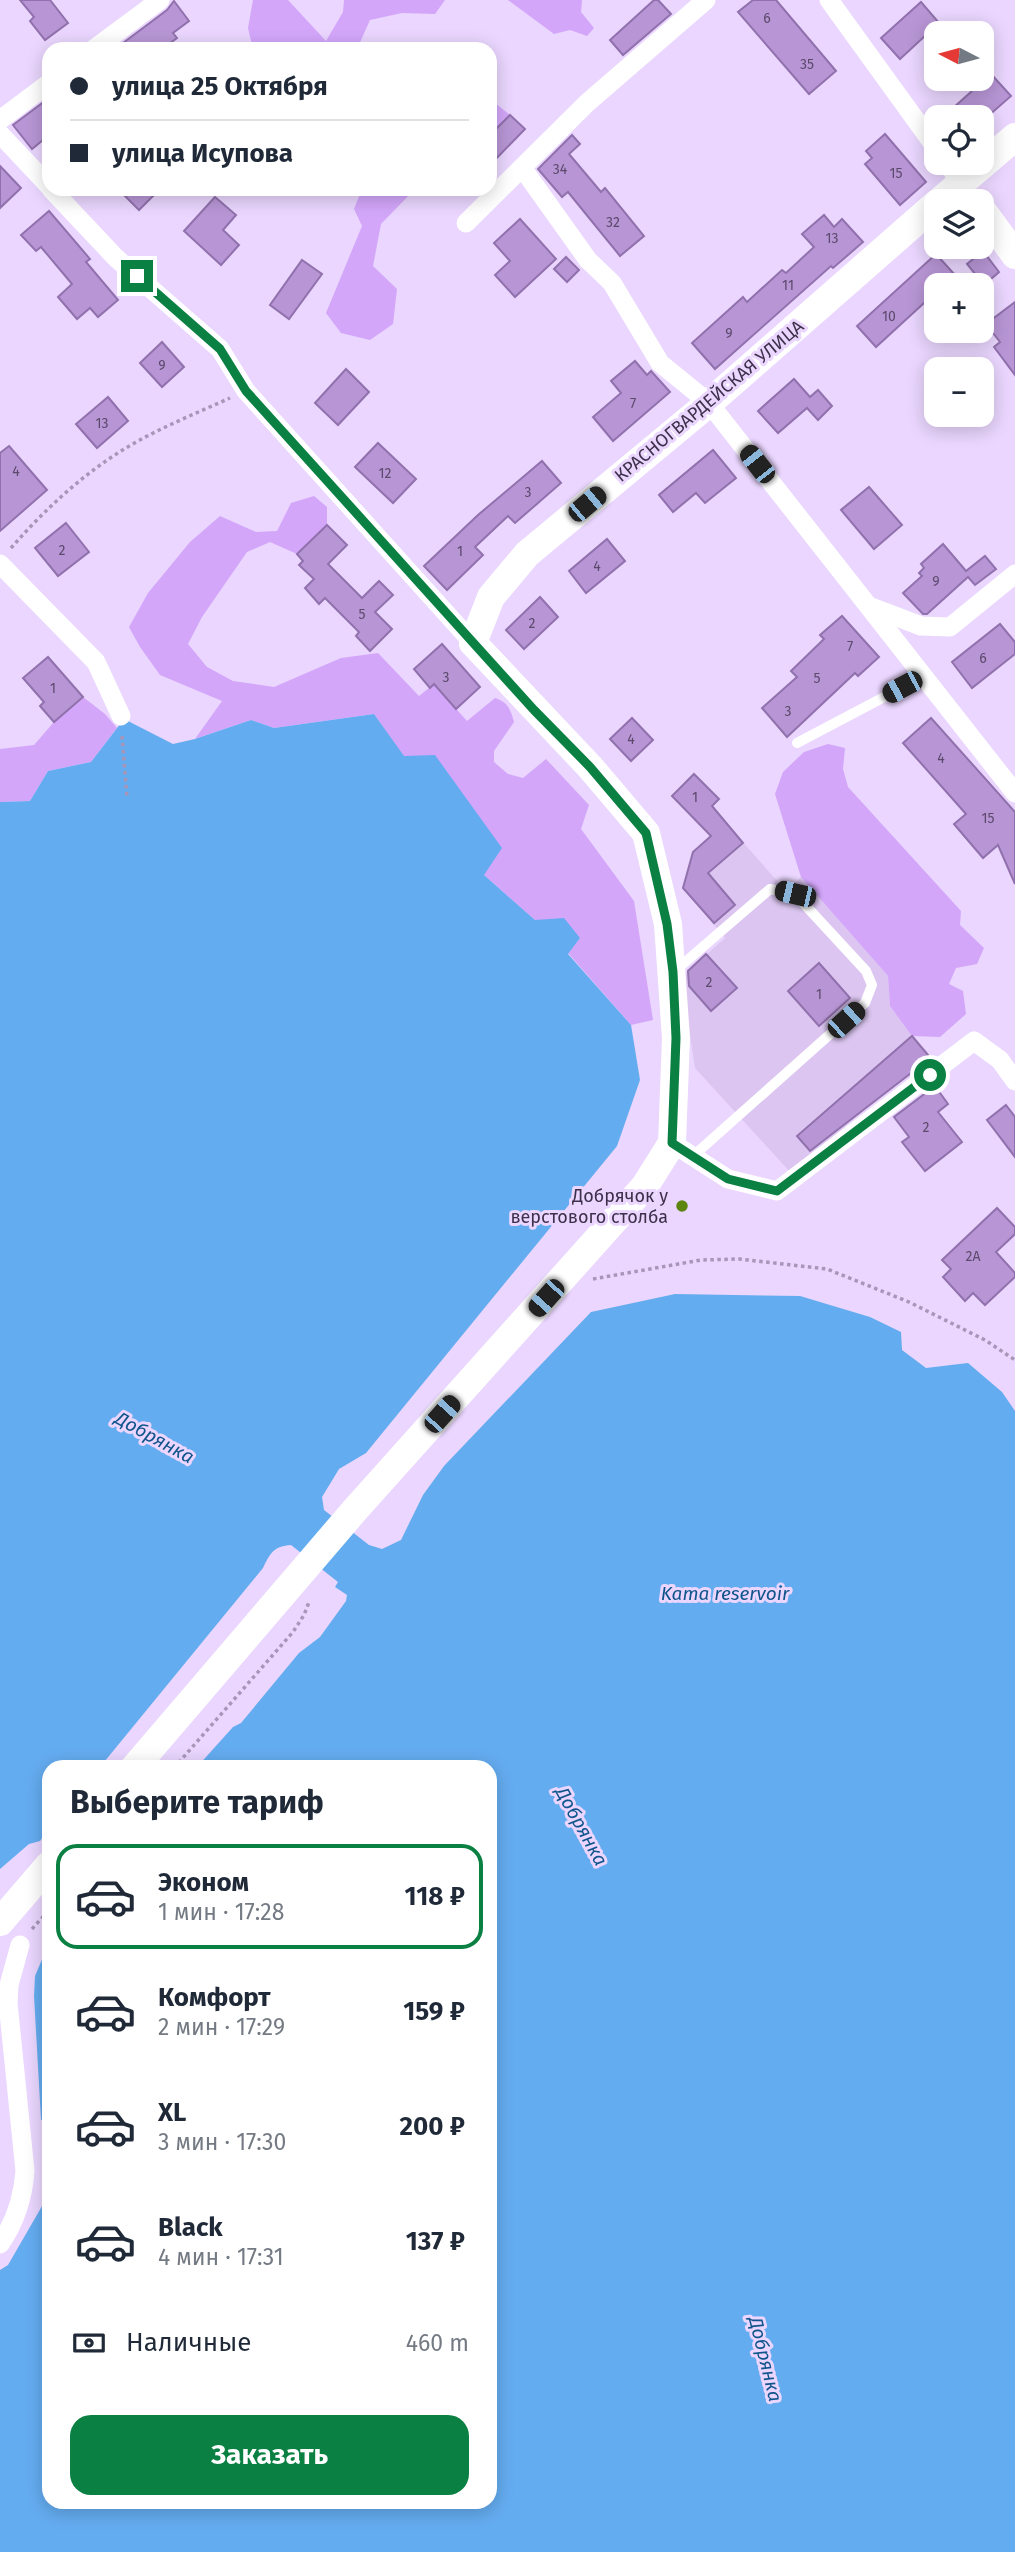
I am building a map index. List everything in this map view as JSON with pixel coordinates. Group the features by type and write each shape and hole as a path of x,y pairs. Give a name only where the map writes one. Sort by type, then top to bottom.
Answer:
{"street":[{"path":"103,42 160,0"},
{"path":"497,194 587,103 706,0"},
{"path":"829,0 924,131"},
{"path":"0,120 42,88"},
{"path":"0,134 42,179"},
{"name":"КРАСНОГВАРДЕЙСКАЯ УЛИЦА","path":"961,182 1015,138"},
{"path":"523,169 588,260 612,283 660,363 709,403 1015,793"},
{"path":"58,196 116,258 220,349 246,391 590,767 646,833 667,924 673,972 682,1150 645,1186 587,1269 354,1511 305,1587 142,1760"},
{"path":"466,223 494,196"},
{"name":"КРАСНОГВАРДЕЙСКАЯ УЛИЦА","path":"473,642 491,597 527,554 709,403 924,215"},
{"path":"994,226 1015,255"},
{"path":"4,557 96,662 121,716"},
{"path":"869,606 920,626 950,628 1015,574"},
{"path":"682,1150 728,1179 777,1191 974,1041 1000,1060 1015,1081"},
{"path":"0,1922 42,1873"},
{"path":"0,2244 15,2218 23,2196 26,2171 8,2003 9,1985 20,1945"}],"lane":[{"path":"797,743 924,676"},
{"path":"673,972 770,889 795,894 866,971 872,985 865,1003 682,1150"}],"path":[{"path":"4,557 41,513 98,467 138,441 246,391"},
{"path":"121,716 127,797"},
{"path":"587,1269 701,1259 739,1259 827,1269 909,1302 985,1340 1015,1360"},
{"path":"181,1760 293,1632 304,1615 305,1587"}],"shaded area":[{"path":"253,0 288,0 326,41 343,12 344,0 445,0 435,14 402,13 370,20 360,42 251,42 248,28"},
{"path":"508,0 582,0 581,12 594,28 587,36 570,30 554,34"},
{"path":"497,105 510,115 497,128"},
{"path":"359,196 408,196 381,224 373,266 397,289 393,324 370,340 341,333 326,313 362,226 354,209"},
{"path":"314,496 327,507 327,525 297,554 270,542 247,552 202,617 188,644 207,667 233,681 274,687 341,658 378,653 419,696 434,684 467,721 495,698 506,704 514,722 494,751 494,762 508,774 523,778 546,759 589,805 581,829 634,901 653,1020 631,1025 568,953 580,938 535,920 484,875 374,714 274,728 251,720 195,739 222,701 160,675 129,627 148,593 190,542 220,516 256,532 277,531 291,503"},
{"path":"83,697 105,714 117,728 91,762 48,771 30,801 0,802 0,749 34,745 54,722"},
{"path":"828,744 845,748 843,769 848,787 961,911 960,925 984,948 977,964 956,968 949,984 963,991 966,1014 940,1037 912,1036 890,1006 888,976 801,877 775,794 783,772 804,752"},
{"path":"726,823 786,891 801,877 888,976 890,1006 928,1055 791,1173 695,1068 681,977 725,938 683,888 693,852"}],"water":[{"name":"Kama reservoir","path":"374,714 404,756 435,755 502,848 484,875 535,920 564,918 580,938 568,954 631,1025 640,1080 617,1146 366,1453 339,1469 322,1497 324,1510 369,1545 382,1549 401,1540 423,1495 444,1466 591,1312 675,1294 800,1296 870,1317 901,1332 902,1350 926,1368 968,1363 1002,1392 1015,1411 1015,2552 0,2552 0,2270 8,2265 42,2206 42,2509 497,2509 497,1760 203,1760 233,1727 241,1723 299,1653 320,1637 346,1601 347,1595 335,1587 338,1582 291,1545 285,1546 270,1554 263,1568 106,1760 42,1760 42,1838 29,1844 0,1869 0,802 30,801 48,771 91,762 124,719 173,744 251,720 274,728"},
{"path":"42,1960 42,2120 34,1996 35,1976"}],"building":[{"path":"20,0 50,0 68,23 45,40 30,21 34,17"},
{"path":"654,0 658,0 671,14 623,55 610,40"},
{"path":"753,0 776,0 836,71 809,94 738,12"},
{"path":"174,1 189,21 173,33 177,38 172,42 124,42 167,10"},
{"path":"921,2 937,21 924,21 924,37 900,59 881,38"},
{"path":"994,77 1011,96 994,111 994,105 956,105 972,91 994,91"},
{"path":"42,103 42,141 32,149 13,125"},
{"path":"510,115 525,129 497,158 497,128"},
{"path":"885,134 926,182 900,205 865,164 872,158 866,151"},
{"path":"572,135 580,144 569,154 601,192 605,188 644,236 620,256 568,192 562,197 538,169"},
{"path":"0,166 21,188 0,208"},
{"path":"125,196 153,196 139,210"},
{"path":"215,197 236,215 223,230 239,245 221,265 184,231"},
{"path":"49,211 90,259 86,262 118,300 98,317 90,308 77,319 58,297 72,284 41,247 36,251 21,235"},
{"path":"824,215 834,227 842,219 863,242 833,268 831,266 715,369 692,343 743,297 747,302 782,270 786,273 814,247 802,234"},
{"path":"520,219 556,259 515,297 495,275 510,261 494,243"},
{"path":"566,257 579,270 567,282 554,269"},
{"path":"931,259 941,259 953,273 924,273 924,303 876,347 857,326"},
{"path":"973,259 989,259 999,272 994,276 994,273 974,273 967,264"},
{"path":"302,260 322,274 289,319 270,305"},
{"path":"1015,302 1015,375 994,347 1000,342 994,334 994,318"},
{"path":"162,342 184,367 162,387 140,363"},
{"path":"635,361 647,375 651,371 670,392 613,441 593,417 621,393 611,381"},
{"path":"346,369 369,392 338,425 315,403"},
{"path":"794,379 810,397 818,390 832,406 818,420 807,408 778,433 758,411"},
{"path":"108,397 128,421 97,448 76,424"},
{"path":"378,443 416,479 393,503 355,467"},
{"path":"9,446 47,490 0,531 0,453"},
{"path":"713,450 736,478 705,503 696,493 673,512 659,495"},
{"path":"542,461 561,483 515,523 508,516 475,547 483,555 447,590 424,566 478,515"},
{"path":"869,487 902,525 874,549 841,510"},
{"path":"66,523 89,552 58,576 35,548"},
{"path":"327,525 347,545 328,564 362,598 379,581 393,595 375,612 392,629 370,651 356,636 359,632 325,598 319,604 305,588 314,579 299,565 303,561 297,554"},
{"path":"607,539 625,561 586,593 569,571"},
{"path":"943,544 966,571 985,556 996,569 975,585 968,577 927,614 923,614 903,593 922,576 919,573 924,568 921,564"},
{"path":"540,597 558,617 524,649 506,630"},
{"path":"842,616 879,657 858,676 855,673 787,737 762,708 797,677 791,671 824,639 820,635"},
{"path":"1000,624 1015,642 1015,654 972,688 952,662"},
{"path":"442,644 480,687 456,709 434,684 430,688 414,669"},
{"path":"48,657 83,697 54,722 40,706 44,702 23,678"},
{"path":"632,718 653,740 631,761 610,739"},
{"path":"931,718 1015,812 1015,884 998,845 983,858 954,824 966,814 903,743"},
{"path":"694,774 719,799 712,806 743,843 708,873 735,905 714,923 683,888 693,852 711,836 672,796"},
{"path":"706,954 737,988 711,1011 689,986 688,971"},
{"path":"819,963 850,998 819,1026 788,991"},
{"path":"912,1036 928,1055 917,1065 919,1067 810,1151 797,1136"},
{"path":"935,1086 948,1104 938,1112 962,1142 925,1171 902,1142 909,1137 894,1117"},
{"path":"1006,1105 1015,1117 1015,1157 987,1120"},
{"path":"997,1208 1015,1227 1015,1234 996,1252 1015,1273 1015,1277 985,1305 973,1293 965,1301 943,1277 951,1269 942,1260"}],"place":[{"name":"Добрячок у верстового столба","path":"682,1206"}],"route":[{"path":"137,276 220,349 246,391 534,710 590,767 646,833 667,924 673,972 676,1038 672,1143 691,1158 728,1179 777,1191 930,1075"}],"water label":[{"name":"Добрянка","path":"155,1437"},
{"name":"Добрянка","path":"582,1826"},
{"name":"Добрянка","path":"766,2359"}]}
